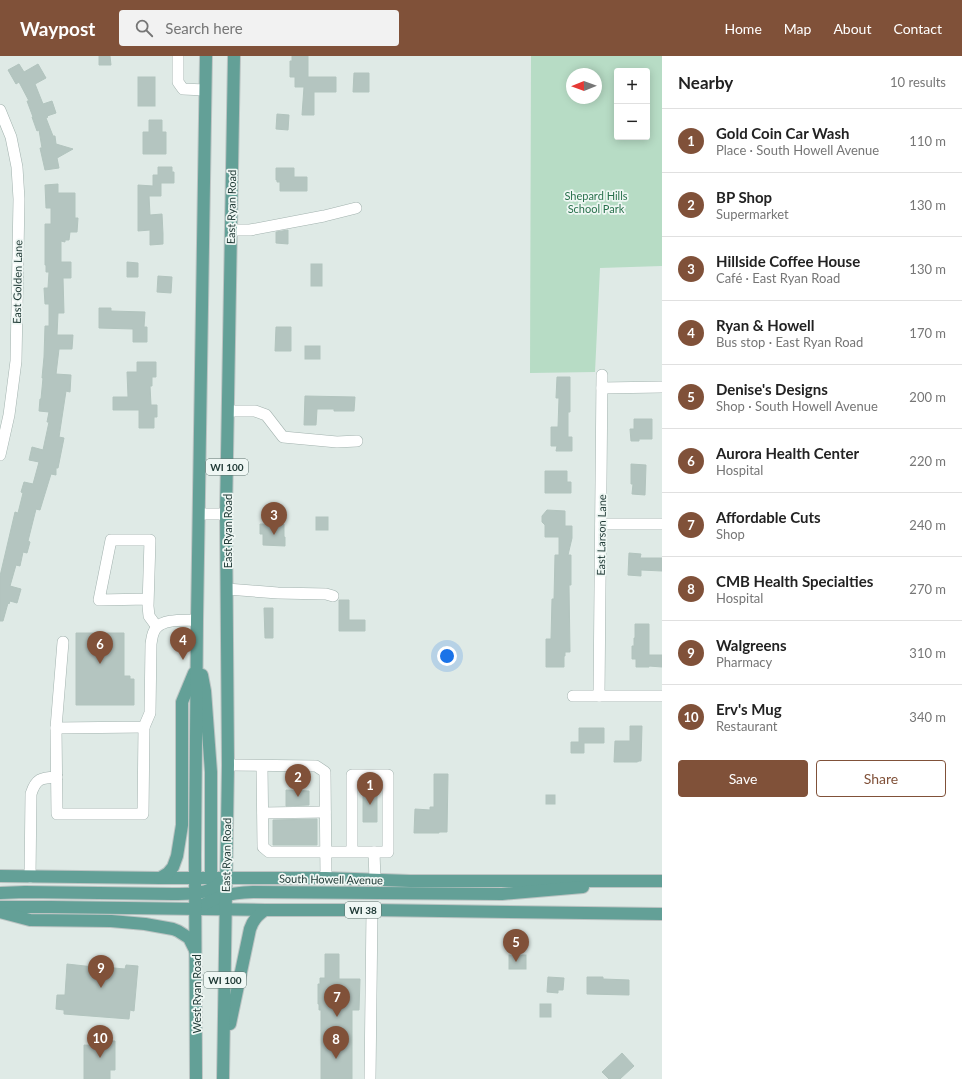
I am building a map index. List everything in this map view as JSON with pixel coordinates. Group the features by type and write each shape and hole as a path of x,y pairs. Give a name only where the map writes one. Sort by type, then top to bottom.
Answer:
{"main road":[{"name":"WI 100","path":"196,909 196,668 206,56"},
{"name":"East Ryan Road","path":"226,910 217,890 226,878 228,765 226,514 234,56"},
{"path":"196,909 211,900 217,890 205,691 197,651"},
{"path":"160,878 168,873 173,867 179,844 182,825 182,702 196,668"},
{"name":"South Howell Avenue","path":"0,876 196,878 217,890 226,878 326,878 410,881 662,880"},
{"path":"0,893 173,894 217,890 236,893 502,894 573,888 635,880"},
{"name":"WI 38","path":"0,907 662,914"},
{"name":"West Ryan Road","path":"196,909 196,1079"},
{"name":"WI 100","path":"223,1079 226,910"},
{"path":"224,1051 249,934 253,921 265,910"},
{"path":"0,912 30,920 111,921 145,924 174,929 189,938 196,951"}],"street":[{"path":"178,56 178,82 183,89 205,90"},
{"name":"East Golden Lane","path":"0,110 14,152 17,167 19,199 16,361 9,415 0,455"},
{"path":"231,230 250,230 324,216 356,208"},
{"name":"East Larson Lane","path":"599,696 602,375"},
{"path":"602,388 662,387"},
{"path":"228,411 255,411 266,415 283,437 337,442 357,441"},
{"path":"199,514 226,514"},
{"path":"601,524 662,524"},
{"path":"148,599 99,600 111,540 150,540 148,599 149,616 157,627"},
{"path":"227,589 278,593 326,594 333,596"},
{"path":"63,642 56,728 57,814 143,814 144,727 150,713 151,644 153,633 157,627 164,623 172,621 197,620"},
{"path":"573,696 662,696"},
{"path":"56,728 144,727"},
{"path":"228,765 316,766 324,772 326,878"},
{"path":"262,766 263,848 269,852 326,852 352,852 388,852 388,775 352,775 352,852"},
{"path":"30,876 30,794 33,786 38,780 57,777"},
{"path":"263,813 325,812"},
{"path":"374,852 376,880"},
{"path":"370,1079 372,910"}],"green space":[{"name":"Shepard Hills School Park","path":"531,56 662,56 662,266 600,268 595,372 530,373"}],"building":[{"path":"99,56 110,56 111,65 99,65"},
{"path":"292,56 308,56 308,77 336,77 336,92 314,92 314,115 302,115 304,87 295,87 295,77 290,77 290,61 292,61"},
{"path":"19,64 24,72 38,64 46,78 35,84 43,104 52,101 56,113 47,116 48,117 46,118 53,136 55,136 56,144 73,149 57,158 59,168 45,170 40,148 42,148 39,130 37,131 32,117 27,101 29,101 19,82 16,84 8,70"},
{"path":"354,73 369,73 369,92 353,92"},
{"path":"138,77 155,77 155,106 138,106"},
{"path":"277,114 289,115 288,130 276,129"},
{"path":"149,120 162,120 162,132 166,132 166,154 143,154 143,132 149,132"},
{"path":"158,167 172,167 172,172 174,172 174,183 161,183 161,196 149,196 150,215 162,214 163,234 163,244 150,245 150,230 138,231 138,185 153,186 153,175 158,175"},
{"path":"276,168 294,168 294,177 307,177 307,191 280,191 280,182 277,182 276,180"},
{"path":"58,184 58,193 75,193 75,218 78,218 77,232 70,232 69,240 65,240 65,242 61,241 61,262 71,262 71,278 63,278 64,313 58,313 57,335 73,335 72,349 59,349 56,374 71,375 70,392 66,391 59,437 64,438 58,468 56,468 56,475 51,474 40,510 36,509 28,541 30,542 27,553 23,552 20,566 16,565 10,586 21,589 17,603 10,601 9,604 8,603 3,621 0,621 0,576 15,512 18,513 24,482 33,484 39,462 29,460 32,447 43,450 49,422 47,422 49,412 39,411 43,378 45,326 49,326 49,304 45,304 44,288 48,288 49,272 46,272 45,265 45,224 51,224 51,208 46,208 45,185"},
{"path":"288,230 288,244 276,243 276,232"},
{"path":"127,262 138,263 138,277 127,277"},
{"path":"311,264 322,264 322,286 311,286"},
{"path":"158,276 172,277 171,293 157,292"},
{"path":"99,308 111,308 111,311 145,312 144,327 147,327 147,342 133,342 133,329 99,328"},
{"path":"276,327 291,327 291,351 275,351"},
{"path":"305,346 320,346 320,359 305,359"},
{"path":"137,362 156,362 156,377 152,377 152,386 150,386 151,405 157,405 157,417 154,417 154,428 139,428 139,410 113,410 113,397 128,397 127,372 137,372"},
{"path":"557,377 570,377 568,437 572,437 572,451 556,451 557,446 551,446 551,427 558,427 559,398 556,398"},
{"path":"305,396 355,397 354,411 317,409 316,425 304,425"},
{"path":"634,419 652,419 652,439 639,439 639,441 631,441 630,429 634,429"},
{"path":"631,464 646,465 645,495 632,494 633,484 631,484"},
{"path":"545,471 567,471 567,482 571,482 571,493 545,493"},
{"path":"547,510 565,511 565,526 572,526 572,538 568,555 571,555 571,585 569,585 570,652 565,652 564,667 546,667 546,639 551,639 555,555 559,555 559,537 545,537 545,525 542,522 542,516"},
{"path":"316,517 328,517 328,530 316,530"},
{"path":"260,524 284,524 285,546 263,545 263,534 260,534"},
{"path":"629,553 641,554 640,558 662,558 662,571 641,570 641,576 628,575"},
{"path":"339,600 349,600 349,620 365,620 365,631 339,631"},
{"path":"264,608 273,608 273,638 265,638"},
{"path":"635,624 649,624 649,655 662,655 662,667 636,667 636,659 632,659"},
{"path":"76,633 124,633 124,676 130,676 130,679 134,679 134,705 76,705"},
{"path":"630,726 642,726 641,761 614,762 615,741 630,741"},
{"path":"579,728 604,728 604,743 584,743 584,753 571,753 571,742 579,742"},
{"path":"434,774 448,774 447,832 414,833 415,809 430,810 430,807 434,807"},
{"path":"360,782 377,782 377,822 363,822 363,787 360,787"},
{"path":"286,790 309,791 309,805 286,806"},
{"path":"546,795 555,795 555,804 546,804"},
{"path":"317,819 317,845 273,845 273,820"},
{"path":"325,954 339,954 339,979 360,979 359,1010 352,1010 352,1079 321,1079 321,1010 319,1010 318,1004 318,984 320,984 320,978 325,978"},
{"path":"509,955 526,955 526,969 509,969"},
{"path":"94,963 103,964 103,967 125,969 126,965 138,966 134,1011 130,1010 129,1019 64,1014 64,1010 56,1009 57,995 65,995 67,964 94,967"},
{"path":"548,977 564,978 563,990 558,990 558,993 547,992"},
{"path":"587,977 629,980 629,995 587,994"},
{"path":"540,1004 551,1004 551,1017 540,1017"},
{"path":"104,1041 115,1041 115,1070 110,1070 110,1079 84,1079 84,1045 104,1046"},
{"path":"622,1053 634,1066 620,1079 609,1079 602,1072"}],"place":[{"name":"Hillside Coffee House","path":"274,535"},
{"name":"Ryan & Howell","path":"183,660"},
{"name":"Aurora Health Center","path":"100,664"},
{"name":"BP Shop","path":"298,797"},
{"name":"Gold Coin Car Wash","path":"370,805"},
{"name":"Denise's Designs","path":"516,962"},
{"name":"Walgreens","path":"101,988"},
{"name":"Affordable Cuts","path":"337,1017"},
{"name":"Erv's Mug","path":"100,1058"},
{"name":"CMB Health Specialties","path":"336,1059"}]}
